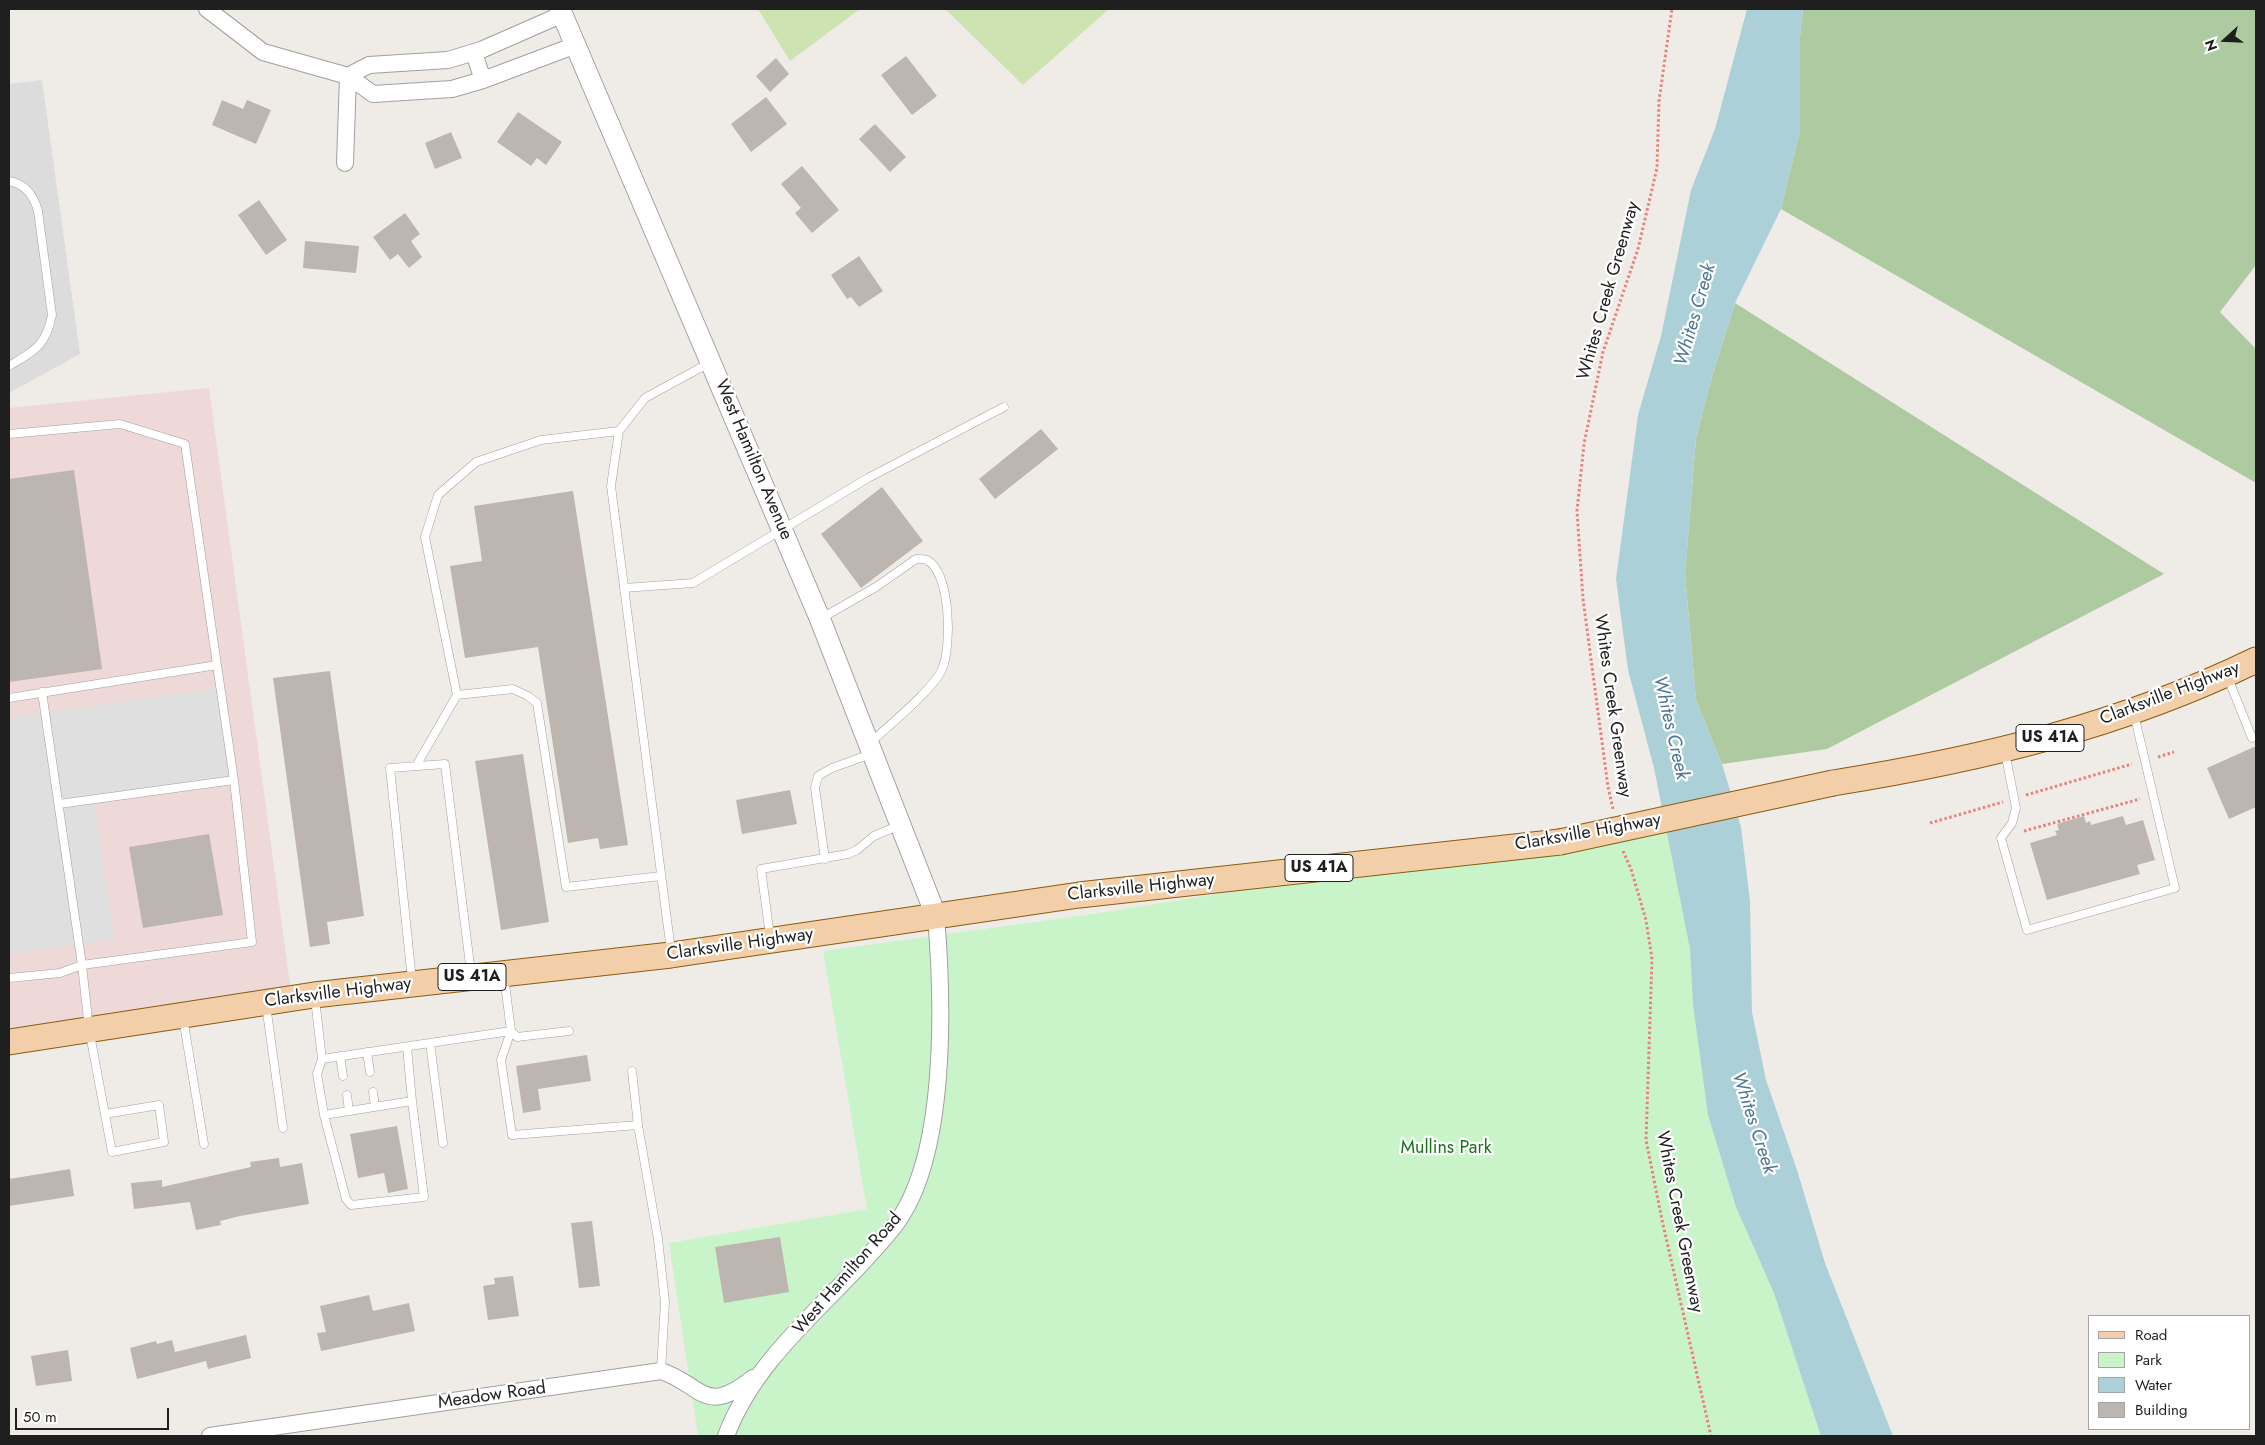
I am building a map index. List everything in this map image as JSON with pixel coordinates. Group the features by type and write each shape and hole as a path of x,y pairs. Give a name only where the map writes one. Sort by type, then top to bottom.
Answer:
{"main road":[{"name":"Clarksville Highway","path":"9,1042 314,996 671,955 1078,894 1560,842 1833,783 1915,770 2005,750 2133,711 2256,660"}],"street":[{"path":"207,9 263,52 348,76 373,94 452,89 483,80 576,45"},
{"path":"348,76 370,65 448,60 474,53 561,11"},
{"name":"West Hamilton Avenue","path":"561,11 712,361 820,619 872,748 936,916"},
{"path":"474,53 483,80"},
{"path":"345,164 348,76"},
{"name":"West Hamilton Road","path":"726,1436 742,1400 761,1371 896,1225 913,1194 925,1156 936,1110 940,1016 940,959 936,916"},
{"path":"661,1372 677,1377 701,1395 714,1397 732,1393 761,1371"},
{"name":"Meadow Road","path":"210,1436 661,1372"}],"lane":[{"path":"9,181 26,189 35,198 52,315 49,331 43,343 9,366"},
{"path":"671,955 611,486 619,431 645,398 712,361"},
{"path":"624,588 692,583 868,478 1004,407"},
{"path":"9,434 120,424 185,444 234,780 252,942 82,965 60,972 9,978"},
{"path":"416,766 457,695 425,537 438,495 476,462 541,440 619,431"},
{"path":"820,619 876,587 916,558 927,560 938,574 947,601 947,648 942,670 929,687 872,748 818,776 815,788 825,859"},
{"path":"9,698 217,665"},
{"path":"2226,674 2252,738"},
{"path":"457,695 513,689 528,696 537,704 566,887 661,876"},
{"path":"42,692 82,965 89,1029 112,1152 164,1142 159,1105 105,1114"},
{"path":"2005,750 2014,799 2015,816 2001,838 2027,930 2175,888 2133,711"},
{"path":"412,984 390,768 445,764 471,978"},
{"path":"58,804 234,780"},
{"path":"770,940 761,869 848,854 857,850 874,836 901,825"},
{"path":"504,974 511,1031 501,1060 512,1135 638,1125"},
{"path":"314,996 322,1059 317,1074 324,1115 346,1199 352,1205 424,1197 407,1046"},
{"path":"265,1003 283,1128"},
{"path":"182,1015 204,1144"},
{"path":"322,1059 511,1031 518,1037 569,1031"},
{"path":"430,1043 443,1143"},
{"path":"367,1052 370,1072"},
{"path":"340,1056 344,1076"},
{"path":"632,1071 638,1125 658,1239 665,1302 661,1372"},
{"path":"373,1092 376,1107"},
{"path":"346,1095 349,1111"},
{"path":"324,1115 412,1101"}],"path":[{"name":"Whites Creek Greenway","path":"1614,814 1608,787 1583,599 1576,511 1584,444 1603,352 1638,249 1657,168 1659,101 1672,9"},
{"path":"1930,823 2174,752"},
{"path":"2001,838 2153,795"},
{"name":"Whites Creek Greenway","path":"1621,846 1631,869 1646,920 1652,959 1650,1068 1646,1110 1646,1140 1662,1220 1711,1436"}],"shaded area":[{"path":"42,80 80,354 9,393 9,84"},
{"path":"209,388 292,999 9,1042 9,408"},
{"path":"220,688 234,780 94,800 114,939 9,954 9,718"}],"green space":[{"path":"758,9 860,9 790,61"},
{"path":"945,9 1109,9 1023,85"},
{"path":"1803,9 2256,9 2256,265 2220,312 2256,349 2256,483 1781,209 1800,130 1800,36"},
{"path":"1735,303 2164,574 1827,749 1722,764 1696,700 1685,574 1696,438 1711,380"},
{"name":"Mullins Park","path":"1680,826 1841,1436 698,1436 669,1243 867,1209 823,951 1093,914 1367,870"}],"water":[{"name":"Whites Creek","path":"1747,9 1803,9 1800,36 1800,130 1781,209 1735,303 1711,380 1696,438 1685,574 1696,700 1722,764 1741,827 1750,901 1752,1012 1766,1080 1797,1170 1825,1263 1893,1436 1821,1436 1774,1293 1736,1207 1708,1115 1693,1004 1690,949 1654,768 1628,670 1616,579 1638,415 1661,336 1691,190 1715,129"}],"building":[{"path":"906,56 937,96 912,115 881,75"},
{"path":"776,58 789,74 770,92 756,76"},
{"path":"766,97 787,124 751,152 731,124"},
{"path":"222,100 243,109 247,100 271,110 256,144 212,125"},
{"path":"518,112 562,142 546,165 537,158 531,166 497,142"},
{"path":"875,124 906,157 890,172 859,139"},
{"path":"451,132 462,158 435,169 425,143"},
{"path":"802,166 839,210 812,233 795,213 801,208 781,184"},
{"path":"259,200 287,240 266,255 238,215"},
{"path":"405,213 420,234 411,241 422,257 409,268 398,254 390,260 373,237"},
{"path":"305,241 359,246 356,273 303,268"},
{"path":"859,256 883,291 859,307 851,297 847,299 831,275"},
{"path":"1041,429 1058,449 995,499 979,479"},
{"path":"74,470 102,669 9,682 9,479"},
{"path":"882,487 923,541 861,588 821,534"},
{"path":"573,491 628,845 600,849 598,838 568,843 538,647 465,658 450,566 482,561 474,506"},
{"path":"330,671 364,916 327,922 330,944 310,947 273,678"},
{"path":"2256,746 2256,807 2229,819 2207,768"},
{"path":"523,754 549,922 501,930 475,761"},
{"path":"790,790 797,824 742,834 736,800"},
{"path":"2084,816 2086,823 2090,821 2091,825 2123,816 2126,825 2143,820 2155,860 2137,865 2140,874 2047,900 2030,843 2057,835 2055,831 2059,830 2057,824"},
{"path":"209,834 223,915 143,928 129,847"},
{"path":"587,1055 591,1081 538,1089 541,1110 523,1113 516,1066"},
{"path":"397,1126 408,1189 388,1193 384,1173 358,1178 350,1134"},
{"path":"279,1158 280,1167 302,1163 309,1204 240,1216 220,1221 221,1225 196,1230 190,1202 134,1209 131,1183 162,1180 162,1187 251,1167 250,1162"},
{"path":"70,1169 74,1196 9,1206 9,1179"},
{"path":"592,1221 600,1286 579,1288 571,1223"},
{"path":"780,1237 789,1292 724,1303 715,1247"},
{"path":"513,1276 519,1316 488,1320 483,1286 495,1284 494,1278"},
{"path":"369,1295 373,1311 409,1303 415,1331 321,1351 317,1333 326,1332 320,1306"},
{"path":"246,1335 251,1358 208,1369 206,1361 137,1379 130,1348 156,1341 157,1344 172,1340 175,1352"},
{"path":"68,1350 72,1381 36,1386 31,1356"}]}
